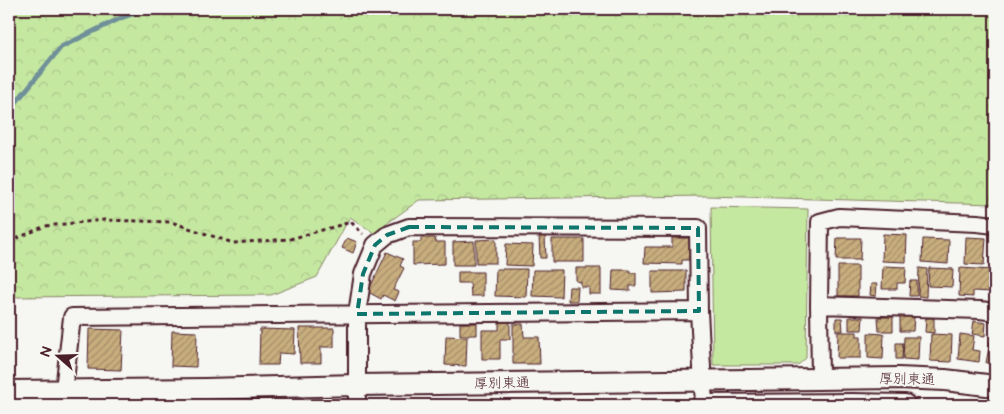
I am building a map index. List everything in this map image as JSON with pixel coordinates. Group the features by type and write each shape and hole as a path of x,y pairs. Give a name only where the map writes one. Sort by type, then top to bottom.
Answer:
{"street":[{"path":"820,379 820,222 839,217 995,225"},
{"path":"357,405 357,314 363,274 374,246 386,235 408,227 698,228 703,405"},
{"path":"819,305 995,312"},
{"path":"66,398 72,316 699,311"},
{"name":"厚別東通","path":"9,391 66,398 206,390 357,385 898,378 945,380 995,386"},
{"name":"厚別東通","path":"703,405 905,405"}],"path":[{"path":"9,242 46,226 104,220 171,222 233,243 290,239 351,222 374,246"}],"highlighted area":[{"path":"409,227 698,228 699,311 357,314 363,274 375,245 387,235"}],"green space":[{"path":"9,9 995,9 995,204 707,196 419,200 374,233 350,217 317,277 271,295 9,297"},
{"path":"711,207 808,209 806,358 798,365 713,365"}],"building":[{"path":"883,234 907,235 906,262 882,261"},
{"path":"539,236 545,236 546,258 540,258"},
{"path":"966,237 986,238 984,265 965,264"},
{"path":"347,238 357,242 353,253 342,248"},
{"path":"421,238 435,238 436,242 445,242 445,264 413,265 413,242 421,242"},
{"path":"672,238 690,238 689,260 682,260 682,264 644,263 645,247 672,247"},
{"path":"837,238 861,238 860,260 836,260"},
{"path":"496,239 496,263 476,263 476,240"},
{"path":"552,239 584,239 584,262 552,262"},
{"path":"923,239 949,240 948,264 922,262"},
{"path":"474,241 474,265 453,265 453,242"},
{"path":"506,244 533,245 532,266 505,265"},
{"path":"387,252 403,259 400,266 404,268 393,290 399,292 395,301 383,295 381,299 368,292"},
{"path":"838,266 858,266 858,296 838,296"},
{"path":"883,266 906,267 905,283 897,283 897,289 882,289"},
{"path":"576,268 601,268 601,294 589,294 589,287 581,287 581,282 576,281"},
{"path":"919,268 927,269 926,297 918,296"},
{"path":"929,268 953,269 952,287 928,286"},
{"path":"960,268 993,270 992,292 973,291 973,297 959,296"},
{"path":"496,269 527,269 526,297 495,296"},
{"path":"533,270 562,270 561,297 532,296"},
{"path":"613,270 630,270 630,273 636,273 636,286 630,286 630,291 612,290"},
{"path":"652,271 686,271 686,292 652,293"},
{"path":"458,272 483,272 483,296 471,296 470,283 458,283"},
{"path":"910,281 917,281 917,296 909,296"},
{"path":"871,284 877,284 876,296 870,295"},
{"path":"569,287 578,287 577,301 568,301"},
{"path":"900,316 914,317 913,331 900,331"},
{"path":"849,317 863,317 862,330 849,330"},
{"path":"878,317 893,317 893,331 879,331"},
{"path":"836,318 842,318 843,331 836,331"},
{"path":"926,318 934,318 934,333 925,332"},
{"path":"974,321 986,323 985,336 972,334"},
{"path":"499,322 510,322 510,339 500,339 500,359 482,359 482,330 499,330"},
{"path":"460,323 477,323 477,335 460,335"},
{"path":"513,324 523,324 524,337 539,337 540,364 513,364"},
{"path":"299,328 334,328 334,347 321,347 321,363 300,363"},
{"path":"89,329 123,330 121,370 88,369"},
{"path":"260,329 295,330 294,354 279,353 278,365 259,365"},
{"path":"172,331 197,332 196,367 171,366"},
{"path":"838,332 857,332 857,336 861,336 861,358 837,358"},
{"path":"868,333 884,334 883,359 868,358"},
{"path":"931,334 952,335 951,362 930,361"},
{"path":"960,334 974,336 972,350 980,351 979,362 958,359"},
{"path":"446,336 467,337 466,366 445,365"},
{"path":"904,337 919,337 918,360 903,359"},
{"path":"991,337 995,338 995,365 986,363"},
{"path":"896,343 903,343 902,359 896,359"}],"waterway":[{"path":"9,111 61,47 121,18 147,9"}]}
